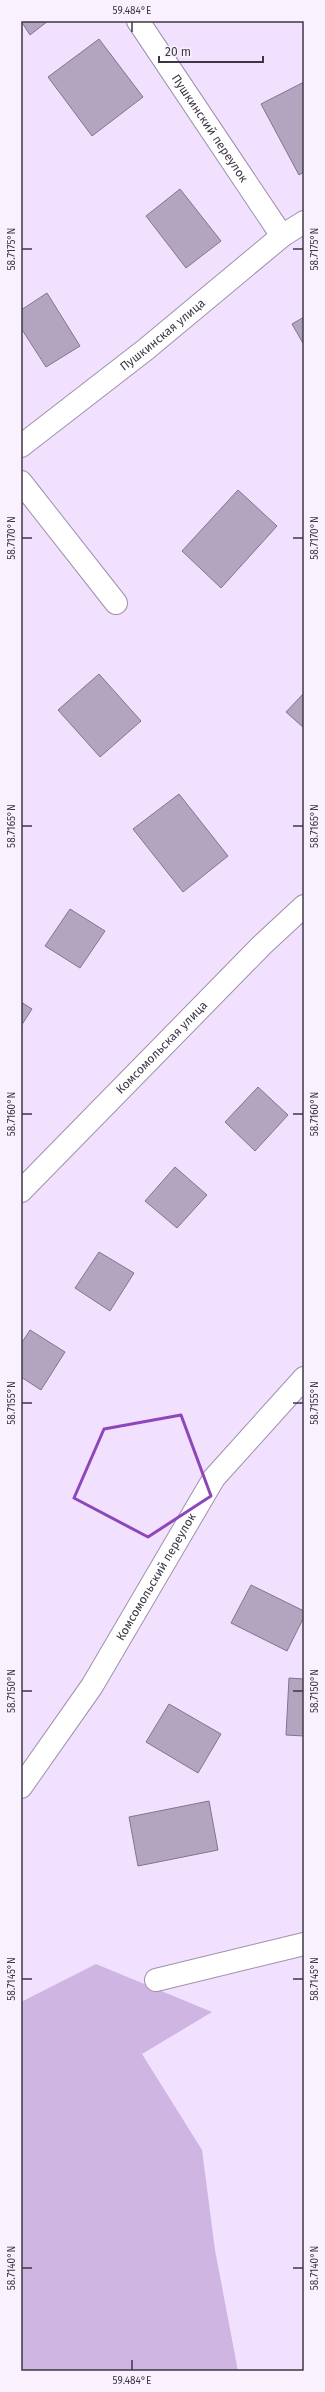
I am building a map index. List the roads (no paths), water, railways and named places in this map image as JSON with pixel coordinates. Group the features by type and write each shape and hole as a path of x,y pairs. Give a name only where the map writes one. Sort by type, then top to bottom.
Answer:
{"street":[{"name":"Пушкинский переулок","path":"138,21 282,236"},
{"name":"Пушкинская улица","path":"21,446 145,350 282,236 304,222"},
{"path":"21,482 116,603"},
{"name":"Комсомольская улица","path":"21,1191 262,945 304,906"},
{"name":"Комсомольский переулок","path":"21,1787 92,1686 214,1478 304,1378"},
{"path":"156,1980 304,1944"}]}
